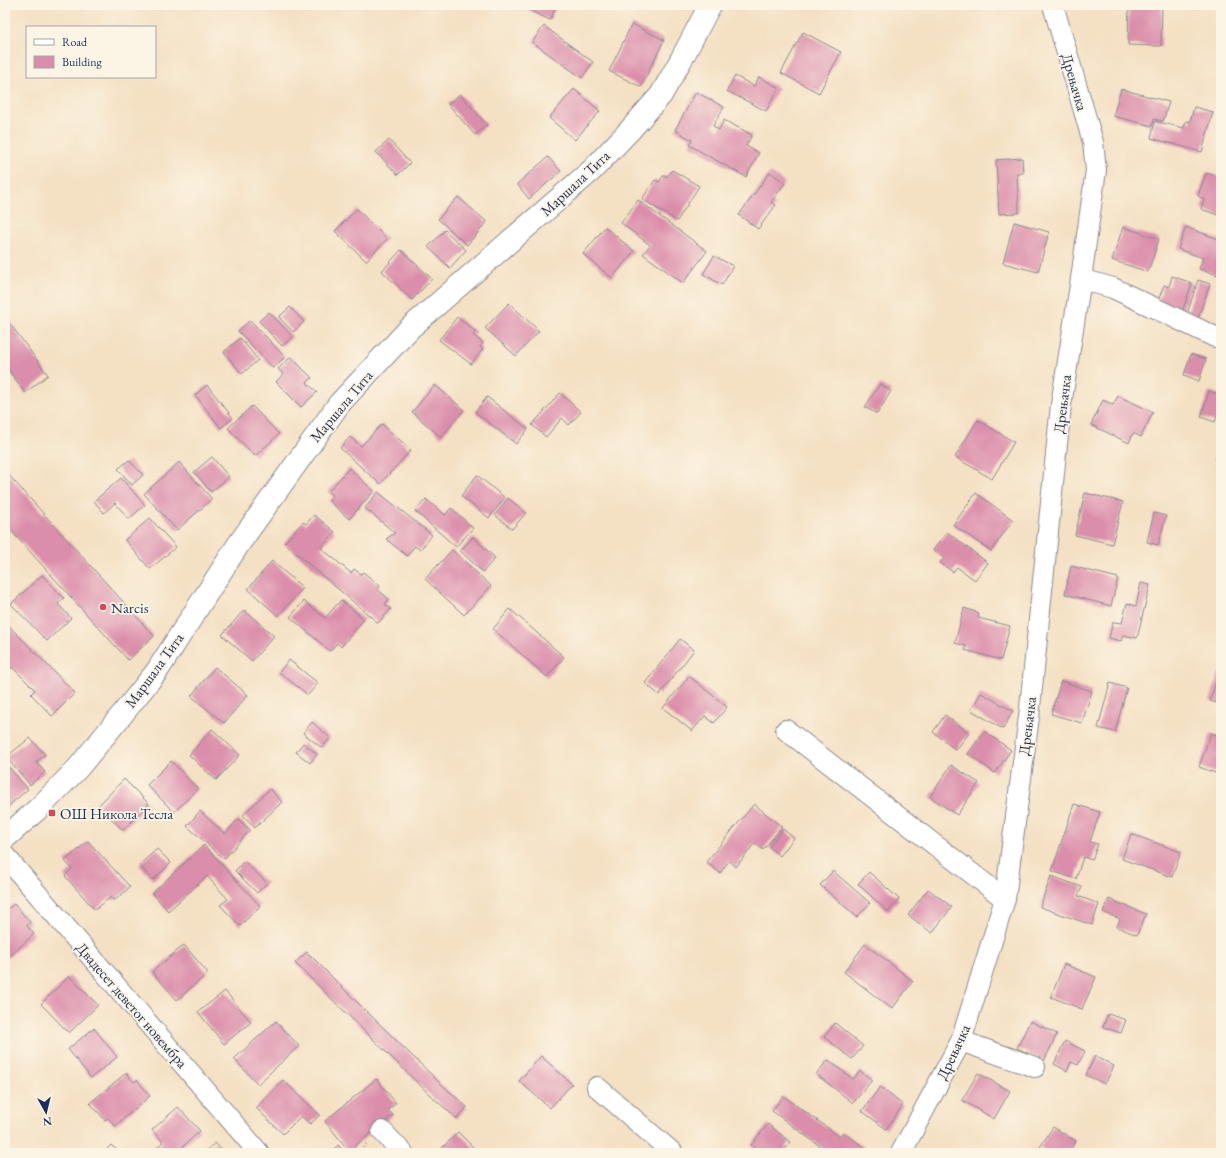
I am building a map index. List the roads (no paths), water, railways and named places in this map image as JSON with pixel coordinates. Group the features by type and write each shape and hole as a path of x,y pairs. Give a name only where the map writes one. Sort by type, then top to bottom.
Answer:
{"street":[{"name":"Маршала Тита","path":"5,838 40,807 78,768 157,671 238,545 339,404 410,328 592,170 630,130 661,95 710,5"},
{"name":"Дрењачка","path":"901,1153 961,1041 1005,899 1029,717 1061,405 1081,279 1096,170 1092,142 1053,5"},
{"path":"1081,279 1113,288 1215,337 1221,338"},
{"path":"786,730 1005,899"},
{"name":"Двадесет деветог новембра","path":"5,856 259,1153"},
{"path":"961,1041 1035,1067"},
{"path":"597,1087 673,1153"},
{"path":"382,1131 403,1153"}],"place":[{"name":"Narcis","path":"103,607"},
{"name":"ОШ Никола Тесла","path":"52,813"}]}
